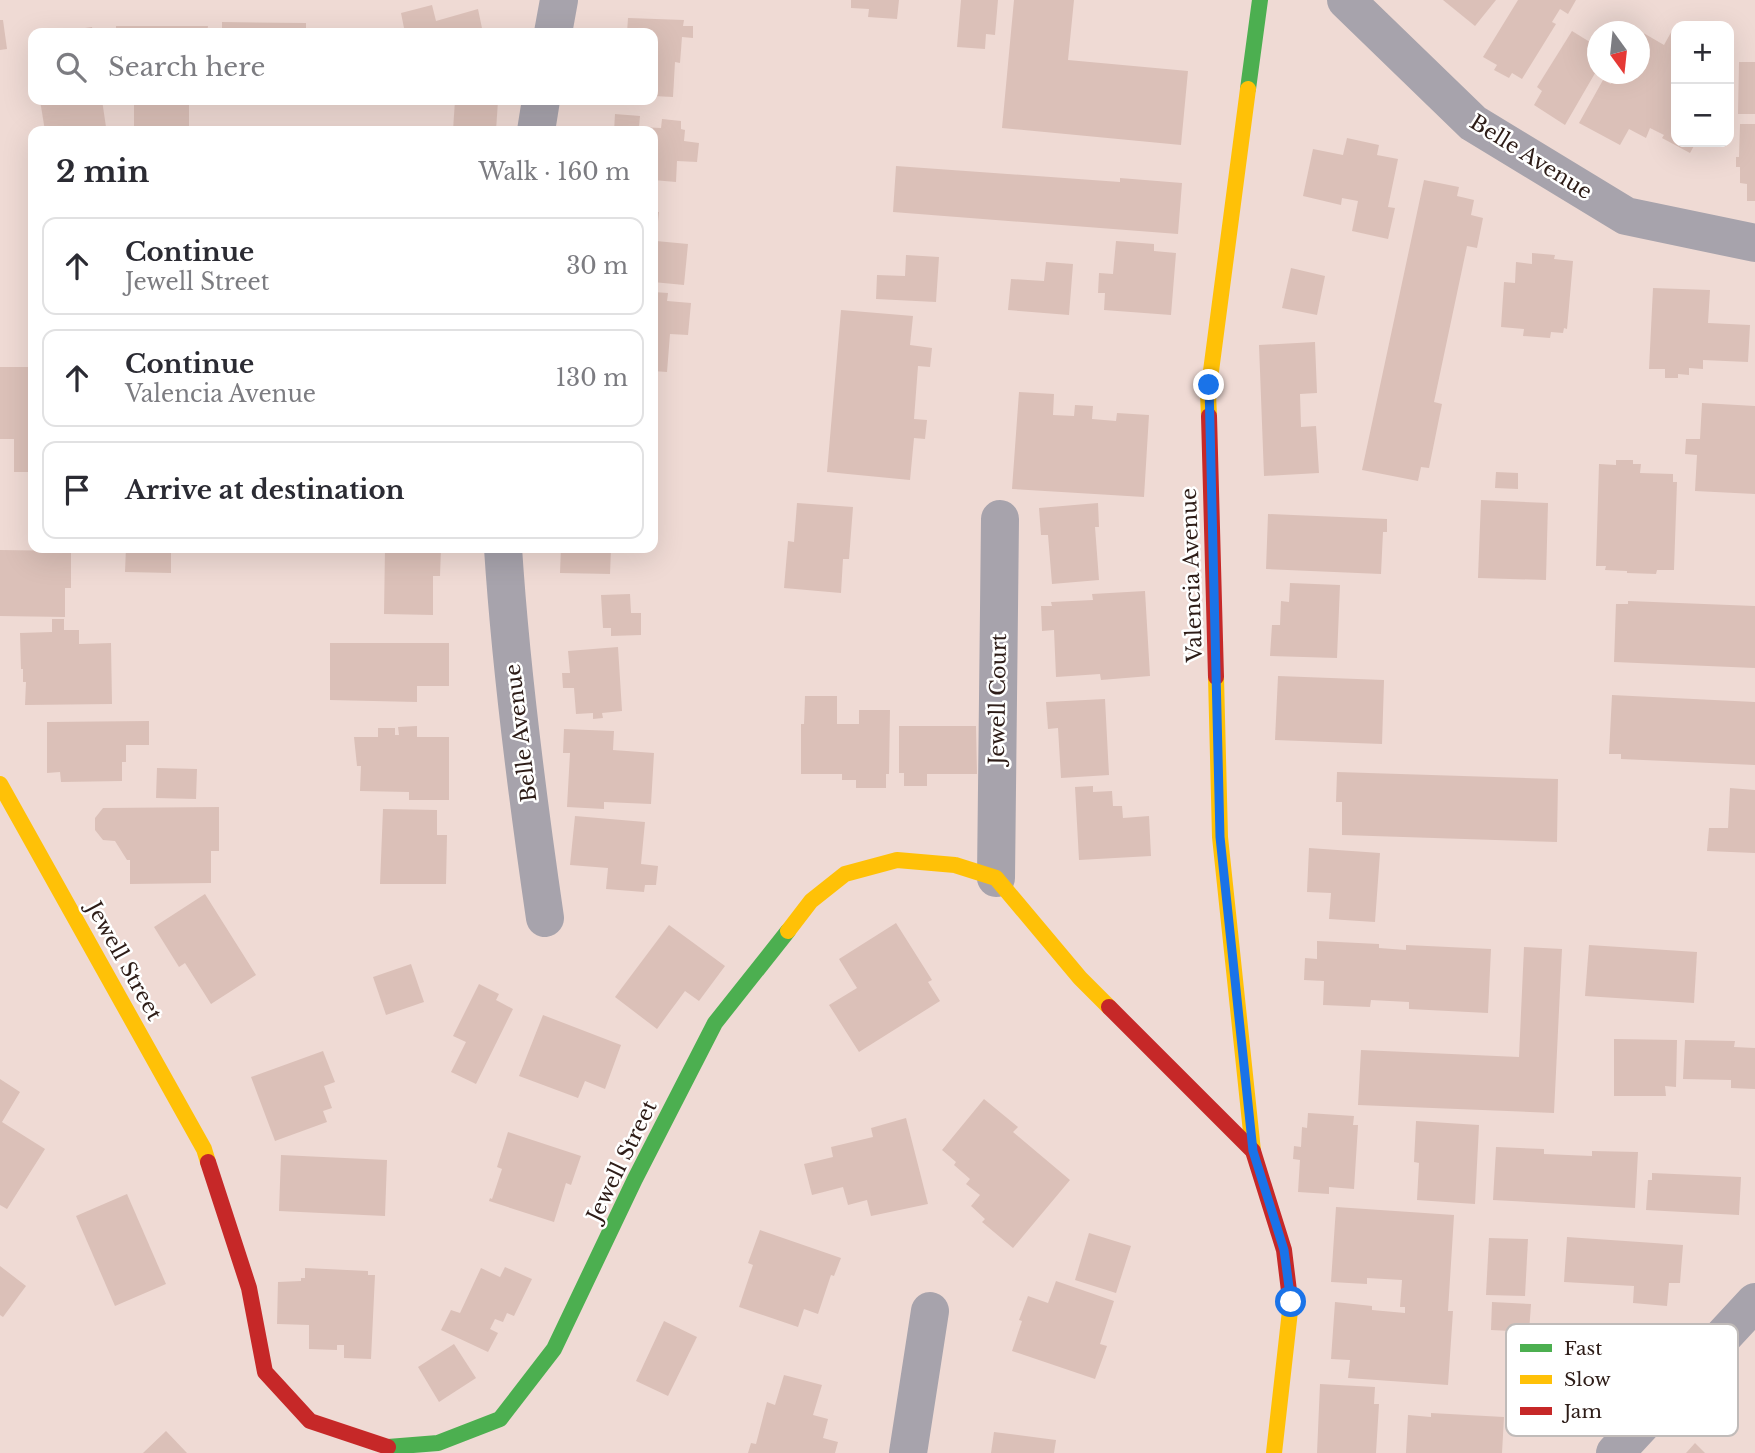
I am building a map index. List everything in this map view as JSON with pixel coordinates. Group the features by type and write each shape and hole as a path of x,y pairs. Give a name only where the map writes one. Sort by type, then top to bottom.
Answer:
{"street":[{"path":"554,28 559,0"},
{"name":"Valencia Avenue","path":"1253,1151 1220,837 1208,394 1260,0"},
{"name":"Belle Avenue","path":"1346,0 1473,123 1626,216 1755,243"},
{"path":"537,126 540,105"},
{"name":"Jewell Court","path":"996,878 1000,519"},
{"name":"Belle Avenue","path":"503,553 506,606 533,840 545,918"},
{"name":"Jewell Street","path":"0,784 204,1149 249,1288 265,1372 310,1421 392,1448 439,1443 499,1419 554,1349 635,1179 715,1023 811,901 845,874 897,860 955,865 996,878"},
{"path":"996,878 1080,978 1253,1151 1284,1250 1291,1302 1274,1453"},
{"path":"1735,1324 1755,1302"},
{"path":"908,1453 930,1311"},
{"path":"1615,1453 1631,1436"}],"building":[{"path":"851,0 899,0 897,19 868,17 869,9 851,8"},
{"path":"961,0 998,0 995,35 986,34 985,49 957,47"},
{"path":"1014,0 1074,0 1068,60 1188,71 1181,145 1002,128"},
{"path":"1443,0 1496,0 1475,26"},
{"path":"1518,0 1576,0 1568,14 1560,9 1552,22 1556,24 1522,79 1512,73 1509,78 1494,70 1497,65 1483,57"},
{"path":"432,5 436,21 478,9 482,28 404,28 401,13"},
{"path":"628,18 684,20 683,26 693,26 693,38 682,37 680,63 675,62 673,97 658,96 658,28 627,28"},
{"path":"0,20 3,20 7,49 0,50"},
{"path":"222,22 306,23 306,28 222,28"},
{"path":"116,26 208,26 208,28"},
{"path":"1572,31 1587,40 1589,84 1565,125 1534,105 1542,91 1537,87"},
{"path":"1671,32 1671,143 1662,138 1664,135 1650,128 1646,138 1629,129 1620,145 1579,123 1601,84 1650,84 1650,37 1664,45"},
{"path":"1739,62 1755,62 1755,114 1738,114"},
{"path":"41,105 103,105 106,126 44,126"},
{"path":"134,105 189,105 189,126 134,126"},
{"path":"455,105 498,105 496,126 453,126"},
{"path":"615,114 640,116 639,126 614,126"},
{"path":"662,119 681,121 681,129 685,130 684,141 699,143 697,162 677,161 676,182 658,180 658,128 661,128"},
{"path":"1740,124 1755,124 1755,201 1747,201 1747,184 1740,183 1740,167 1736,167"},
{"path":"1347,138 1379,145 1377,155 1398,159 1388,207 1395,208 1388,239 1352,231 1358,201 1342,198 1341,205 1303,196 1313,149 1343,155"},
{"path":"1679,147 1693,147 1690,153"},
{"path":"896,166 1120,182 1120,178 1182,183 1178,234 893,212"},
{"path":"1424,180 1459,187 1457,196 1474,200 1471,215 1483,218 1477,248 1467,246 1434,402 1442,404 1429,468 1421,467 1418,481 1362,470"},
{"path":"658,241 688,244 684,285 658,282"},
{"path":"1116,241 1154,244 1154,251 1176,253 1171,315 1104,310 1105,293 1098,293 1099,273 1113,274"},
{"path":"1532,253 1555,255 1554,259 1573,261 1567,329 1564,328 1563,333 1551,332 1550,338 1523,336 1524,329 1501,327 1504,282 1515,283 1516,262 1532,264"},
{"path":"906,255 939,257 936,302 876,299 877,275 905,276"},
{"path":"1046,262 1073,264 1069,315 1008,310 1011,279 1044,281"},
{"path":"1291,268 1325,276 1317,315 1282,308"},
{"path":"1653,288 1710,290 1708,323 1750,325 1748,362 1703,360 1703,369 1689,368 1689,375 1678,374 1678,378 1665,378 1665,369 1649,369"},
{"path":"658,292 668,293 667,301 691,303 688,335 670,334 667,372 658,371"},
{"path":"841,310 913,316 910,345 932,348 930,367 918,366 914,419 927,420 925,439 914,438 910,480 827,472"},
{"path":"1315,342 1317,393 1300,394 1301,427 1316,426 1319,473 1264,476 1259,345"},
{"path":"0,367 28,367 28,472 14,472 14,439 0,439"},
{"path":"1019,392 1054,394 1053,415 1074,416 1075,405 1093,406 1092,419 1116,421 1117,413 1149,415 1144,497 1012,489"},
{"path":"1702,403 1755,406 1755,494 1695,491 1697,455 1685,454 1686,439 1700,439"},
{"path":"1616,460 1633,460 1633,464 1641,464 1640,473 1673,474 1673,482 1677,482 1674,570 1657,570 1656,574 1627,573 1605,570 1606,566 1596,566 1599,464 1616,465"},
{"path":"1496,472 1518,473 1518,489 1495,488"},
{"path":"1481,500 1548,503 1546,580 1478,578"},
{"path":"797,503 853,507 849,559 843,559 841,593 784,588 788,541 794,542"},
{"path":"1098,503 1099,527 1095,527 1099,580 1052,584 1048,535 1041,535 1039,508"},
{"path":"1268,514 1387,519 1387,532 1383,532 1381,574 1266,569"},
{"path":"0,550 71,553 71,588 65,588 65,617 0,616"},
{"path":"126,553 171,553 171,573 125,572"},
{"path":"385,553 441,553 440,576 433,576 433,615 384,614"},
{"path":"561,553 611,553 610,574 560,573"},
{"path":"1290,583 1340,585 1337,658 1270,656 1272,625 1280,625 1281,601 1289,602"},
{"path":"1145,591 1150,676 1101,680 1100,674 1056,677 1054,630 1042,631 1041,606 1052,606 1051,602 1093,600 1092,594"},
{"path":"630,594 631,613 641,613 641,635 611,636 611,628 603,628 601,595"},
{"path":"1628,601 1755,606 1755,668 1614,662 1616,604 1628,604"},
{"path":"52,619 64,619 64,630 79,630 79,644 111,643 112,704 25,705 26,682 23,682 21,669 20,633 52,632"},
{"path":"330,643 449,643 449,686 417,686 417,702 330,700"},
{"path":"618,647 622,711 602,713 603,718 593,719 593,713 576,714 574,688 563,688 562,673 570,673 568,651"},
{"path":"1278,676 1384,680 1382,744 1275,740"},
{"path":"1612,695 1755,702 1755,765 1621,759 1621,754 1609,754"},
{"path":"805,696 837,696 837,724 859,724 859,710 890,710 889,774 886,774 886,788 856,788 856,780 842,780 842,774 801,774 801,724 804,724"},
{"path":"1105,699 1109,775 1061,778 1058,728 1048,729 1046,702"},
{"path":"149,721 149,745 126,745 122,781 61,782 60,772 47,773 47,722"},
{"path":"417,726 417,737 449,737 449,800 409,800 409,792 360,791 361,766 357,766 354,737 378,737 378,728 395,728 395,735 399,735 398,727"},
{"path":"899,726 976,726 977,774 927,774 927,786 904,786 904,773 899,773"},
{"path":"564,729 614,731 613,750 654,753 651,804 604,802 604,809 567,807 570,753 563,753"},
{"path":"157,768 197,769 196,799 156,798"},
{"path":"1337,772 1558,779 1557,842 1342,835 1342,802 1336,802"},
{"path":"1093,786 1093,792 1112,791 1113,806 1122,806 1123,818 1149,816 1151,856 1079,860 1075,787"},
{"path":"1730,788 1755,790 1755,853 1707,851 1709,828 1728,828"},
{"path":"219,807 219,851 211,851 211,883 130,884 130,860 127,860 115,841 103,840 95,830 95,818 103,808"},
{"path":"383,809 437,810 437,835 447,835 446,884 380,884"},
{"path":"575,816 645,822 641,864 658,866 656,885 645,885 644,892 606,889 608,868 570,865"},
{"path":"1309,848 1380,853 1375,922 1329,919 1331,893 1307,892"},
{"path":"205,894 256,975 211,1004 185,963 179,967 154,927"},
{"path":"896,923 932,980 928,982 940,1001 859,1052 829,1005 857,988 839,959"},
{"path":"669,925 725,966 699,1001 685,991 657,1029 615,997"},
{"path":"1317,941 1379,944 1379,948 1406,950 1406,945 1491,949 1488,1013 1409,1009 1409,1002 1371,1000 1370,1007 1323,1005 1324,981 1304,980 1305,958 1317,959"},
{"path":"1589,945 1697,952 1694,1003 1585,996"},
{"path":"1524,947 1562,949 1554,1113 1358,1105 1361,1050 1519,1057"},
{"path":"411,964 424,1002 386,1015 373,977"},
{"path":"479,984 499,994 496,1000 513,1009 476,1084 451,1072 466,1042 453,1036"},
{"path":"543,1015 621,1045 605,1089 585,1081 578,1098 519,1076"},
{"path":"1614,1039 1677,1040 1676,1087 1665,1086 1666,1096 1614,1096"},
{"path":"1685,1040 1735,1041 1734,1047 1755,1048 1755,1089 1731,1088 1731,1080 1683,1079"},
{"path":"323,1051 335,1082 324,1086 332,1108 323,1111 327,1122 275,1141 251,1077"},
{"path":"0,1079 20,1092 2,1122 45,1149 7,1209 0,1205"},
{"path":"984,1099 1018,1127 1013,1132 1070,1180 1013,1248 982,1222 985,1219 971,1206 980,1195 966,1184 970,1179 942,1150"},
{"path":"1308,1113 1354,1116 1353,1125 1358,1125 1354,1189 1329,1187 1329,1194 1298,1192 1300,1160 1293,1159 1294,1146 1301,1147 1302,1127 1307,1128"},
{"path":"906,1118 928,1204 871,1216 867,1200 848,1205 843,1187 812,1195 804,1164 833,1157 831,1147 873,1137 871,1128"},
{"path":"1416,1121 1479,1125 1475,1204 1417,1200 1419,1163 1414,1162"},
{"path":"508,1132 581,1156 571,1185 566,1183 554,1222 489,1201 502,1169 497,1167"},
{"path":"1496,1147 1544,1149 1544,1154 1592,1156 1592,1151 1638,1152 1635,1208 1493,1200"},
{"path":"281,1155 387,1160 385,1216 279,1211"},
{"path":"1652,1173 1741,1177 1739,1215 1646,1210 1648,1180 1652,1180"},
{"path":"127,1194 166,1284 115,1306 76,1216"},
{"path":"1336,1207 1454,1215 1448,1311 1453,1311 1448,1385 1348,1378 1350,1360 1331,1359 1335,1302 1372,1306 1372,1310 1405,1313 1405,1307 1400,1307 1402,1280 1367,1278 1367,1284 1331,1282"},
{"path":"760,1230 841,1258 834,1276 831,1275 818,1314 804,1309 798,1327 739,1307 753,1265 748,1263"},
{"path":"1089,1233 1131,1246 1116,1293 1075,1280"},
{"path":"1567,1237 1683,1245 1680,1283 1669,1283 1667,1306 1633,1303 1634,1286 1564,1282"},
{"path":"1489,1238 1528,1239 1525,1296 1486,1295"},
{"path":"0,1266 26,1286 3,1317 0,1315"},
{"path":"505,1267 532,1279 514,1316 507,1313 503,1322 495,1319 490,1329 498,1333 488,1352 441,1330 451,1310 460,1313 481,1268 500,1277"},
{"path":"305,1268 368,1271 368,1275 375,1275 371,1359 344,1358 344,1345 337,1345 337,1350 309,1349 309,1325 277,1324 278,1282 301,1281 301,1278 305,1278"},
{"path":"1056,1281 1114,1301 1100,1344 1107,1346 1095,1379 1012,1351 1028,1296 1048,1303"},
{"path":"1492,1302 1531,1304 1530,1324 1506,1324 1506,1331 1491,1330"},
{"path":"664,1321 697,1337 668,1396 636,1381"},
{"path":"454,1344 476,1378 439,1402 418,1367"},
{"path":"784,1375 822,1385 813,1415 828,1419 823,1438 838,1442 835,1453 748,1453 751,1443 756,1444 767,1402 775,1405"},
{"path":"1320,1384 1375,1387 1374,1404 1379,1404 1376,1453 1317,1453"},
{"path":"1431,1413 1504,1417 1502,1453 1406,1453 1408,1415 1431,1417"},
{"path":"166,1431 187,1453 143,1453"},
{"path":"994,1432 1056,1440 1054,1453 991,1453"},
{"path":"1695,1443 1705,1453 1686,1453"}],"traffic: fast":[{"path":"1248,89 1260,0"},
{"path":"388,1447 438,1443 500,1419 554,1349 635,1179 715,1023 788,931"}],"traffic: slow":[{"path":"1209,416 1208,394 1248,89"},
{"path":"1216,677 1220,837 1253,1151"},
{"path":"0,784 204,1149 208,1162"},
{"path":"788,931 811,901 845,874 897,860 955,865 996,878 1080,978 1109,1007"},
{"path":"1274,1453 1291,1302 1289,1291"}],"traffic: jam":[{"path":"1209,416 1216,677"},
{"path":"1109,1007 1253,1151 1284,1250 1289,1291"},
{"path":"208,1162 249,1288 265,1372 310,1421 388,1447"}],"route":[{"path":"1209,385 1220,837 1253,1151 1284,1250 1291,1302"}]}
